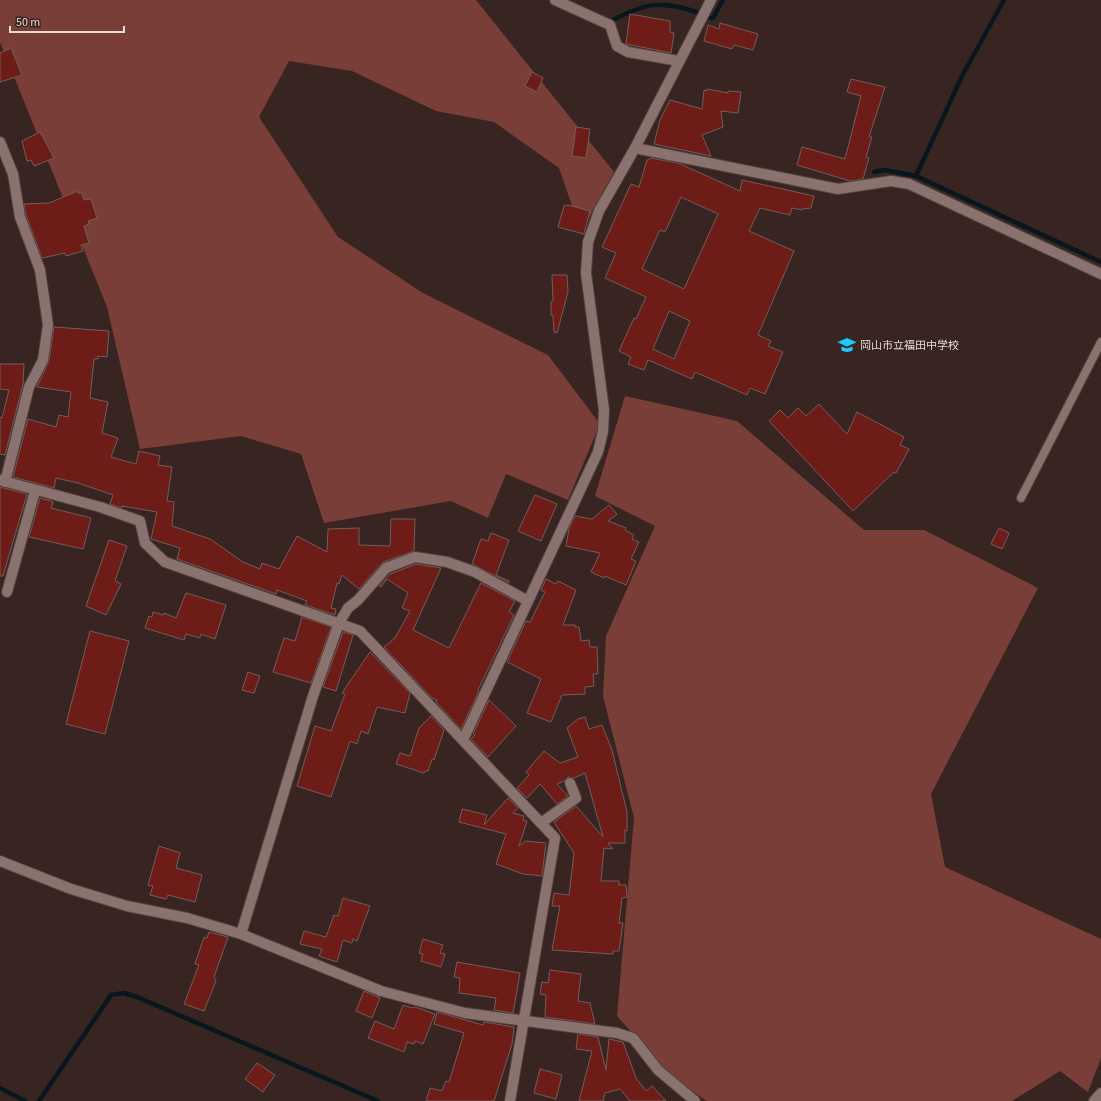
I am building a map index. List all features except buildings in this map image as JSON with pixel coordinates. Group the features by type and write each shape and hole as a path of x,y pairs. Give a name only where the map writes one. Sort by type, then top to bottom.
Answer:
{"street":[{"path":"555,0 610,25 617,46 628,52 679,61"},
{"path":"463,740 598,452 603,431 604,410 586,273 588,242 599,211 635,148 711,0"},
{"path":"0,142 13,174 20,217 40,270 48,325 43,360 29,387 3,481 100,508 140,521 145,544 165,562 360,630 555,838 525,1022 510,1101"},
{"path":"635,148 838,189 891,181 909,184 1101,274"},
{"path":"7,592 35,491"},
{"path":"241,934 313,696 339,623 348,608 358,600 386,568 415,557 447,562 475,572 528,600"},
{"path":"541,823 576,798 570,783"},
{"path":"0,861 70,889 127,906 187,918 241,934 381,990 464,1013 617,1033 633,1038 658,1070 695,1101"},
{"path":"1094,1101 1101,1093"}],"lane":[{"path":"1021,498 1101,342"}],"shaded area":[{"path":"0,0 476,0 614,172 581,232 559,168 494,122 436,111 352,71 289,61 259,117 338,237 423,293 548,355 600,424 568,500 506,474 488,518 451,501 324,523 301,454 241,436 140,449 107,307 0,42"},
{"path":"625,396 737,421 864,530 924,530 1038,588 931,794 945,867 1101,939 1101,1058 1088,1092 1060,1071 1012,1101 707,1101 673,1079 617,1016 634,818 603,696 606,636 655,526 595,496"}],"waterway":[{"path":"711,18 713,18 723,0"},
{"path":"916,176 962,76 1004,0"},
{"path":"613,20 635,10 653,5 672,6 696,12"},
{"path":"874,172 885,170 916,176 1101,262"},
{"path":"39,1101 111,995 124,993 137,997 378,1101"},
{"path":"0,1088 25,1101"}],"place":[{"name":"岡山市立福田中学校","path":"847,345"}]}
